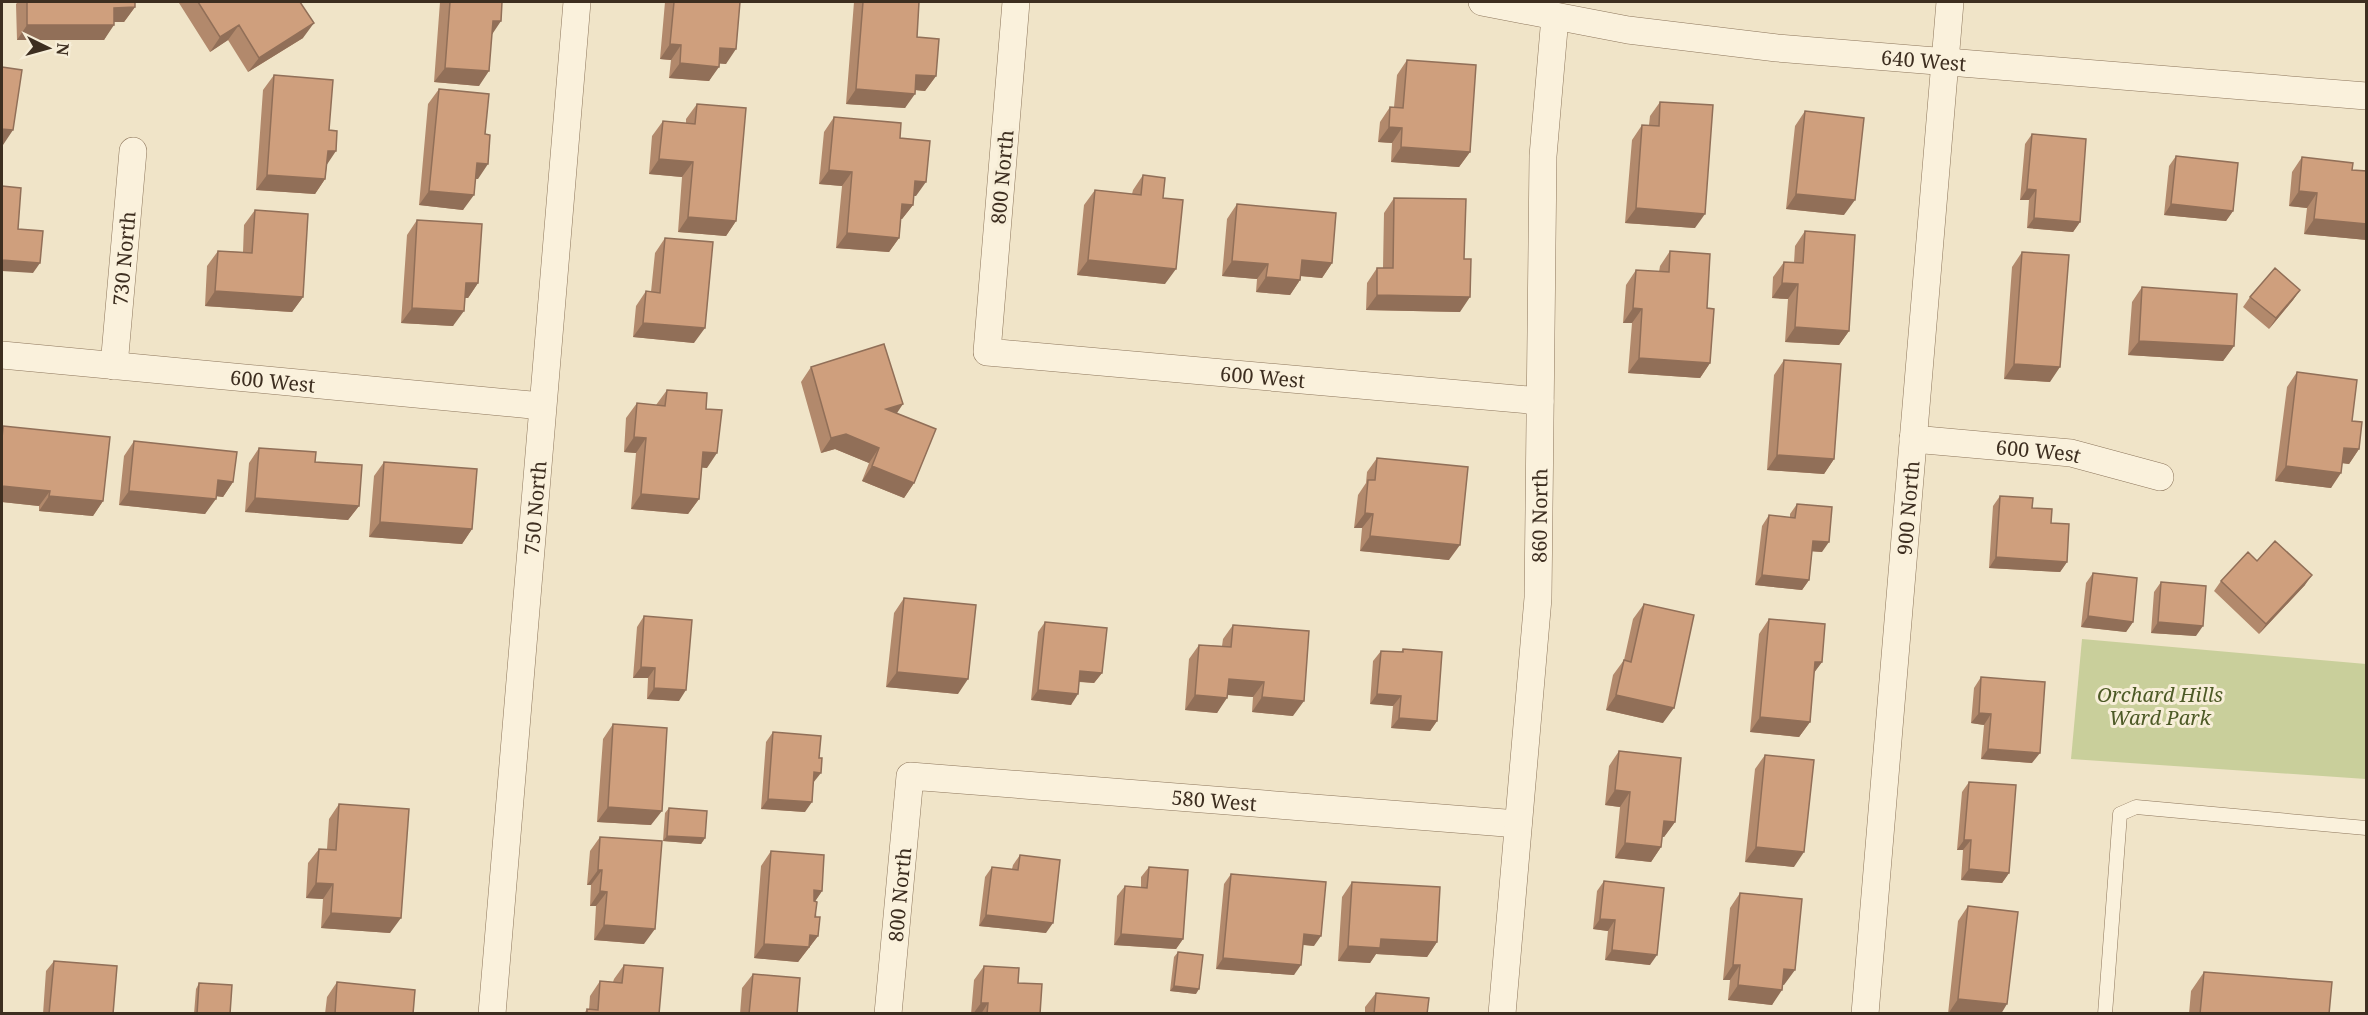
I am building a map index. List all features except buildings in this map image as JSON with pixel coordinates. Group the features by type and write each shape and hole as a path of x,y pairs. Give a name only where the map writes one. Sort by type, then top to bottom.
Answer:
{"street":[{"name":"750 North","path":"492,1014 577,2"},
{"name":"800 North","path":"987,352 1016,2"},
{"name":"640 West","path":"1482,2 1658,35 1777,48 2367,96"},
{"name":"900 North","path":"1865,1014 1950,2"},
{"name":"860 North","path":"1502,1014 1538,598 1544,156 1555,17"},
{"name":"730 North","path":"114,366 133,151"},
{"name":"600 West","path":"987,352 1540,401"},
{"name":"600 West","path":"2,355 542,406"},
{"name":"600 West","path":"1913,439 2071,453 2160,477"},
{"name":"800 North","path":"888,1014 910,776"},
{"name":"580 West","path":"910,776 1518,824"}],"lane":[{"path":"2105,1014 2120,814 2136,807 2367,828"}],"green space":[{"name":"Orchard Hills Ward Park","path":"2082,639 2366,664 2366,779 2071,759"}]}
